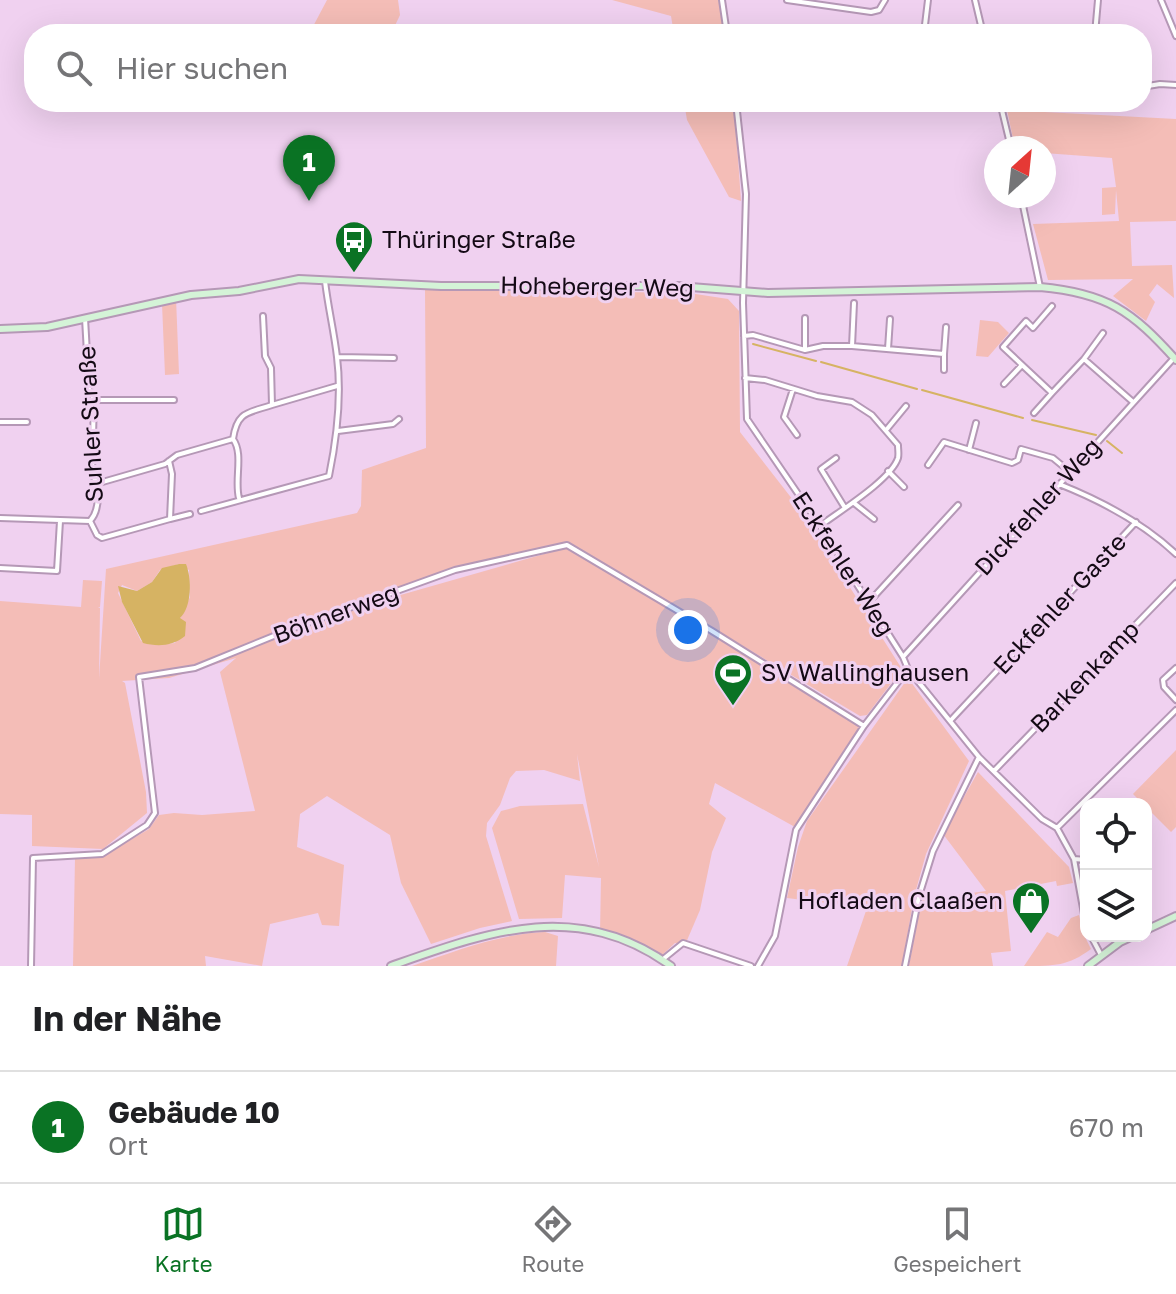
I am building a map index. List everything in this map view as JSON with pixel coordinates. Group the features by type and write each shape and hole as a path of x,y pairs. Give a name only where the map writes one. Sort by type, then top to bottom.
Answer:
{"street":[{"path":"722,0 726,24"},
{"path":"787,0 871,12 879,10 885,0"},
{"path":"925,24 928,0"},
{"path":"975,0 981,24"},
{"path":"1096,24 1098,0"},
{"path":"1161,0 1176,36"},
{"path":"1152,85 1176,85"},
{"name":"Eckfehler Weg","path":"737,112 746,194 743,292 747,419 869,602 908,669 979,757 1042,819 1057,828 1074,859 1080,892"},
{"path":"1002,112 1008,136"},
{"path":"1024,208 1040,287"},
{"name":"Hoheberger Weg","path":"0,329 41,327 191,295 239,291 299,279 441,286 678,286 743,292 1040,287 1082,292 1100,298 1126,313 1175,359"},
{"path":"201,511 232,504 239,498 303,485 329,476 338,431 338,357 325,279"},
{"path":"852,346 854,303"},
{"path":"1052,306 1033,328 1026,321 1003,347 1052,393"},
{"path":"263,316 265,356 271,368 272,405"},
{"name":"Suhler Straße","path":"85,318 89,389 94,400 92,473 99,483 96,513 90,521 102,538 170,519"},
{"path":"805,318 805,350"},
{"path":"888,349 890,319"},
{"path":"944,370 946,327"},
{"path":"1034,413 1084,359 1085,353 1103,333"},
{"path":"744,336 753,335 805,350 823,346 852,346 944,354"},
{"path":"338,357 394,358"},
{"path":"1084,359 1133,402"},
{"name":"Dickfehler Weg","path":"903,657 1175,359"},
{"path":"1004,384 1022,365"},
{"path":"745,378 852,402 887,429 898,445 898,459 888,471 854,503 820,526"},
{"path":"239,498 236,487 238,446 233,439 236,421 241,415 338,386"},
{"path":"793,389 784,417 797,435"},
{"path":"94,400 174,400"},
{"path":"887,429 906,406"},
{"path":"338,431 393,424 399,419"},
{"path":"0,422 27,422"},
{"path":"969,450 976,423"},
{"path":"99,483 233,439"},
{"path":"928,465 944,442 1012,463 1018,460 1023,439"},
{"path":"1021,449 1053,458 1070,472"},
{"path":"836,458 821,469 845,508"},
{"path":"169,461 172,474 170,519 190,514"},
{"path":"888,471 904,487"},
{"path":"1059,484 1112,507 1159,538 1176,554"},
{"path":"854,503 874,519"},
{"path":"869,602 958,505"},
{"path":"0,518 90,521"},
{"path":"0,568 57,571 60,521"},
{"name":"Eckfehler Gaste","path":"951,720 1136,522"},
{"name":"Böhnerweg","path":"31,966 33,858 102,854 147,825 155,813 139,677 195,668 291,629 455,570 567,545 864,726"},
{"name":"Barkenkamp","path":"994,771 1176,583"},
{"path":"1176,668 1163,680 1164,687 1176,700"},
{"path":"758,966 775,936 796,830 864,726 908,669"},
{"path":"1057,828 1176,710"},
{"path":"905,966 919,896 933,851 979,757"},
{"path":"1074,859 1080,860"},
{"path":"1152,927 1176,916"},
{"path":"391,966 480,936 535,926 600,933 623,940 671,966"},
{"path":"1094,942 1101,955"},
{"path":"1088,966 1123,942"},
{"path":"662,960 683,943 751,966"}],"shaded area":[{"path":"327,0 398,0 400,15 396,24 314,24"},
{"path":"612,0 721,0 724,24 672,24 671,16"},
{"path":"686,112 735,112 741,201 729,197 687,120"},
{"path":"1007,112 1176,119 1176,221 1130,222 1132,266 1172,265 1174,298 1157,284 1149,295 1155,302 1146,321 1113,296 1133,279 1048,280 1033,224 1119,221 1116,190 1115,214 1102,215 1102,188 1116,187 1112,158 1056,154 1056,136 1012,136"},
{"path":"425,289 689,293 728,299 739,311 740,432 800,509 902,669 867,715 860,716 569,542 452,568 371,598 390,598 565,548 657,601 859,727 795,827 715,783 709,804 726,818 712,852 700,910 685,945 675,943 658,959 600,934 601,878 565,875 562,918 519,919 492,828 501,811 520,806 583,804 599,867 577,754 580,781 544,770 516,771 510,778 500,805 487,823 486,836 512,921 431,944 401,883 390,835 327,796 300,814 297,847 344,865 339,926 322,925 318,913 270,924 262,966 205,956 206,966 73,966 75,858 103,856 149,829 159,815 255,811 220,672 236,658 169,678 122,681 125,683 146,792 147,813 103,849 32,846 32,815 0,814 0,601 81,607 83,580 102,581 98,607 99,679 106,569 357,513 361,506 362,470 426,448","holes":["179,564 189,570 190,597 180,618 184,621 175,643 157,645 141,641 118,593 122,585 137,591 152,582 160,570"]},
{"path":"176,298 179,374 165,375 162,304"},
{"path":"980,320 998,322 1009,333 988,357 976,356"},
{"path":"186,564 189,577 189,600 180,618 186,622 185,636 165,645 143,643 122,602 118,586 137,591 152,582 162,568"},
{"path":"908,678 969,761 926,854 914,897 902,966 847,966 867,908 787,898 807,821"},
{"path":"1176,750 1176,827 1171,832 1152,813 1152,798 1137,798 1133,794"},
{"path":"978,772 1069,867 1073,883 1057,886 1056,881 1005,891 1011,951 991,953 993,966 909,966 921,900 986,891 943,834"},
{"path":"1079,915 1080,942 1088,942 1091,949 1060,964 1024,966 1047,932 1058,937 1071,918"},
{"path":"545,932 558,936 556,966 412,966 494,940"}],"waterway":[{"path":"753,344 816,361"},
{"path":"821,362 917,389"},
{"path":"922,390 1023,418"},
{"path":"1032,420 1096,435"},
{"path":"1107,441 1122,453"}],"place":[{"name":"Gebäude 10","path":"309,201"},
{"name":"Thüringer Straße","path":"354,274"},
{"name":"SV Wallinghausen","path":"733,707"},
{"name":"Hofladen Claaßen","path":"1031,935"}]}
